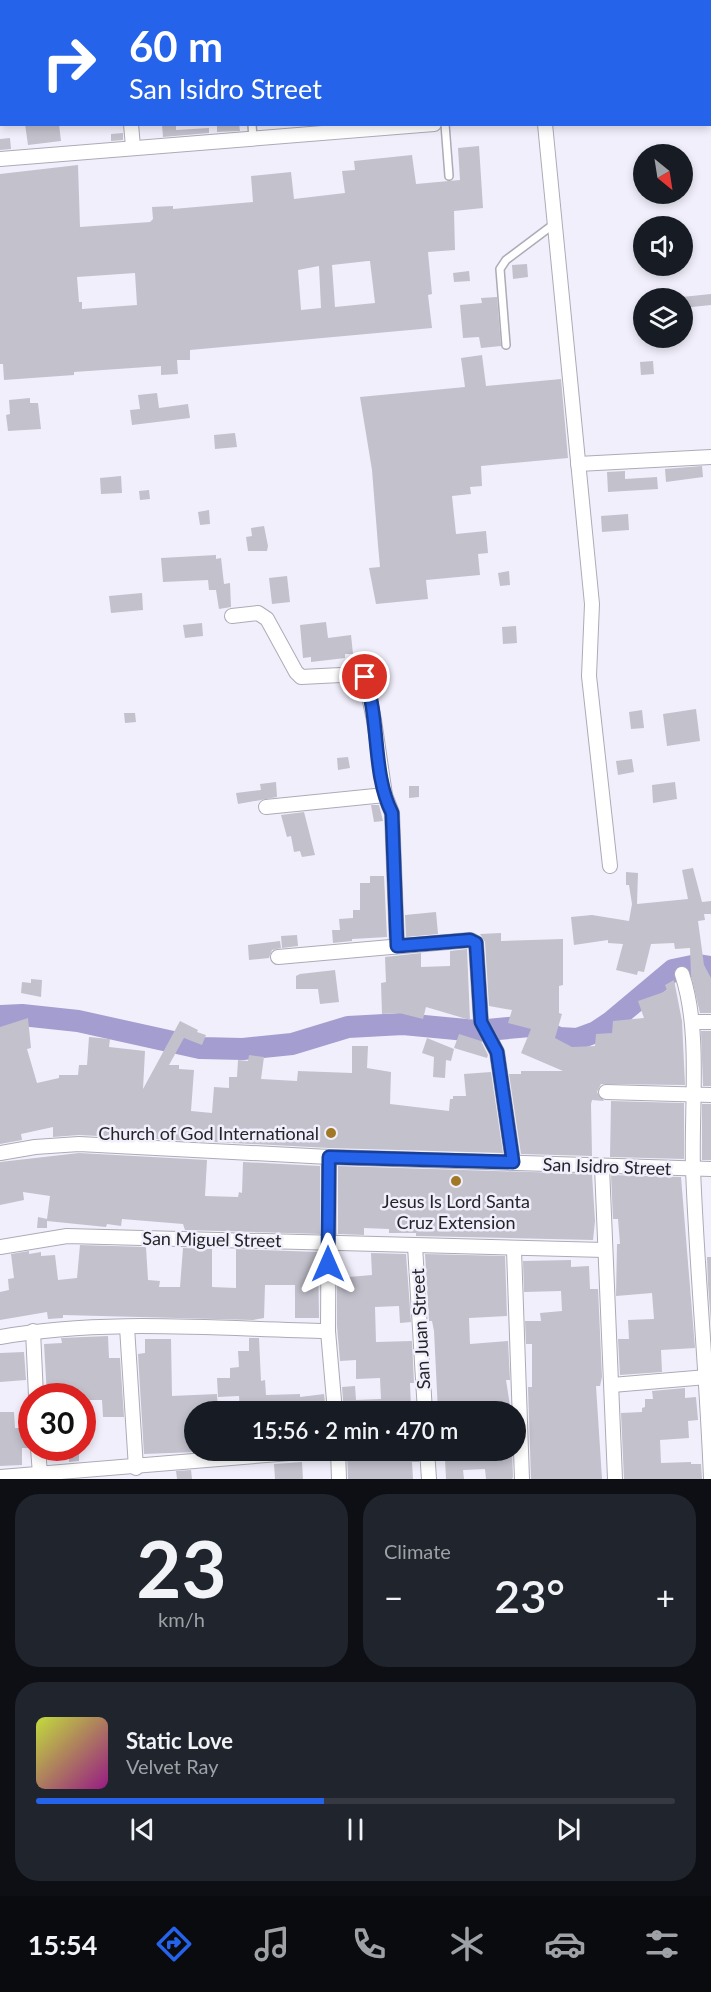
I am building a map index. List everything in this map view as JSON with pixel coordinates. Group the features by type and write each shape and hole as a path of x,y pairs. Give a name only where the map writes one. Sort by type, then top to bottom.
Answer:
{"street":[{"path":"131,126 133,147"},
{"path":"0,159 133,147 253,132 389,126"},
{"path":"545,126 592,604 589,676 610,866"},
{"path":"578,464 711,457"},
{"path":"232,616 258,613 267,619 293,667 301,677 361,674 365,677 385,795 392,813 397,946"},
{"path":"266,807 385,795"},
{"path":"278,957 470,940 476,943 481,1022 497,1052 513,1162"},
{"path":"682,974 693,1022 693,1168 707,1377 711,1479"},
{"path":"693,1022 711,1022"},
{"path":"606,1092 711,1095"},
{"name":"San Isidro Street","path":"0,1153 35,1147 79,1144 329,1157 711,1169"},
{"path":"329,1157 328,1331 334,1401"},
{"path":"602,1167 615,1479"},
{"name":"San Miguel Street","path":"0,1247 67,1236 329,1242 514,1250 605,1250"},
{"name":"San Juan Street","path":"415,1246 424,1401"},
{"path":"514,1250 522,1479"},
{"path":"0,1336 33,1331 127,1327 328,1331"},
{"path":"127,1327 136,1468"},
{"path":"33,1331 35,1383"},
{"path":"612,1385 707,1377"},
{"path":"39,1461 40,1474"},
{"path":"0,1477 210,1461"},
{"path":"338,1461 339,1479"},
{"path":"428,1461 429,1479"}],"lane":[{"path":"445,126 449,176"},
{"path":"506,345 500,269 506,260 554,224"}],"building":[{"path":"25,126 59,126 61,141 28,145"},
{"path":"162,126 176,126 176,130 209,128 209,133 163,137"},
{"path":"217,126 239,126 240,131 217,132"},
{"path":"123,133 123,140 111,141 111,134"},
{"path":"10,138 11,149 0,150 0,139"},
{"path":"479,146 483,208 454,211 455,250 428,252 432,294 428,295 432,328 190,350 190,360 177,360 178,374 161,375 161,366 4,380 3,364 0,364 0,174 78,165 80,227 150,222 153,219 152,207 173,206 173,209 253,202 251,176 291,172 294,199 345,193 342,171 355,170 354,161 412,155 416,184 460,180 458,148","holes":["370,261 375,303 335,307 332,265","319,266 321,308 301,310 298,270","135,273 137,305 82,309 82,302 79,302 77,277"]},
{"path":"527,264 528,277 513,279 512,265"},
{"path":"469,271 470,281 454,282 453,273"},
{"path":"711,294 711,305 693,307 693,296"},
{"path":"497,297 501,346 481,348 479,337 463,338 460,305 482,303 481,298"},
{"path":"482,355 486,386 561,379 568,458 481,466 482,486 470,487 471,494 452,496 456,534 486,531 488,553 478,554 480,575 426,580 428,599 376,604 369,568 380,567 372,470 360,397 465,387 461,358"},
{"path":"653,361 654,374 641,375 640,362"},
{"path":"157,393 159,408 188,404 190,418 132,425 130,410 140,409 138,395"},
{"path":"30,398 30,403 38,403 41,429 8,431 6,415 10,414 9,400"},
{"path":"235,433 237,447 215,449 214,435"},
{"path":"702,466 703,477 666,482 665,469"},
{"path":"625,471 625,479 657,477 658,489 608,492 607,472"},
{"path":"121,476 122,493 101,494 100,478"},
{"path":"149,490 150,499 140,500 139,491"},
{"path":"209,510 210,524 200,525 198,512"},
{"path":"628,514 629,530 602,532 601,516"},
{"path":"264,526 267,551 248,551 246,537 252,536 251,528"},
{"path":"216,555 216,559 221,558 224,584 230,583 231,607 219,609 216,590 209,590 208,580 163,582 161,558"},
{"path":"509,571 510,585 500,586 498,573"},
{"path":"287,576 290,602 272,604 269,578"},
{"path":"142,593 143,610 111,613 109,596"},
{"path":"326,622 328,638 351,635 353,654 345,654 345,658 311,662 311,657 303,658 300,625"},
{"path":"202,623 203,636 185,638 183,625"},
{"path":"516,626 517,643 503,644 502,627"},
{"path":"696,709 700,741 667,746 663,714"},
{"path":"642,710 644,728 631,729 629,712"},
{"path":"124,713 135,713 136,722 125,723"},
{"path":"348,757 350,768 338,770 337,758"},
{"path":"632,759 634,772 618,775 616,761"},
{"path":"276,782 277,797 238,804 236,793 261,790 260,784"},
{"path":"675,782 677,799 653,803 652,785"},
{"path":"409,786 419,786 419,797 409,798"},
{"path":"371,805 379,805 383,821 374,822"},
{"path":"304,812 315,855 302,857 300,851 294,852 291,836 287,837 281,815"},
{"path":"693,868 702,902 711,901 711,914 704,914 705,920 698,921 704,965 711,978 711,1013 700,1013 691,975 690,948 675,949 674,943 651,944 644,972 638,971 637,975 616,970 623,944 608,943 608,940 574,945 571,917 592,915 629,921 632,904 629,885 626,885 626,872 638,873 637,904 688,899 682,870"},
{"path":"370,876 384,876 387,937 352,939 352,941 333,943 332,930 340,930 339,919 353,918 353,910 360,910 360,883 370,883"},
{"path":"436,912 438,934 406,937 405,915"},
{"path":"501,933 501,941 563,939 563,985 559,986 559,1013 562,1014 555,1038 572,1047 595,1046 596,1034 612,1033 613,1021 644,1018 638,1001 667,990 665,985 674,980 682,1021 685,1085 601,1084 597,1092 604,1101 592,1100 591,1104 592,1156 521,1154 509,1074 521,1074 521,1071 563,1071 521,1053 531,1029 508,1023 512,1010 489,1006 485,942 480,934"},
{"path":"297,935 298,946 282,948 281,936"},
{"path":"280,941 281,948 272,950 269,958 249,960 248,945"},
{"path":"467,949 470,1020 426,1007 423,1019 399,1013 382,1014 381,983 386,982 385,957 421,953 421,967 450,966 450,951"},
{"path":"335,970 339,1002 320,1004 318,989 296,989 296,976 300,974"},
{"path":"31,979 42,980 41,997 21,993 22,982 31,983"},
{"path":"28,1018 31,1048 27,1049 37,1083 59,1078 59,1075 78,1075 79,1065 87,1065 89,1037 110,1039 109,1047 145,1051 143,1089 180,1021 198,1030 197,1032 206,1035 202,1045 184,1038 169,1065 179,1065 179,1069 194,1070 191,1111 212,1113 214,1087 229,1088 229,1077 237,1077 238,1060 248,1061 249,1055 264,1057 261,1079 297,1081 298,1071 352,1073 352,1046 368,1046 367,1068 391,1072 390,1104 449,1111 450,1099 453,1099 453,1096 466,1096 464,1074 491,1072 503,1153 329,1148 79,1135 53,1137 53,1127 21,1134 22,1140 0,1144 0,1027"},
{"path":"701,1031 711,1031 711,1086 703,1086"},
{"path":"459,1034 481,1041 488,1055 487,1058 454,1048"},
{"path":"427,1038 454,1049 451,1061 446,1060 445,1078 433,1077 434,1057 422,1053"},
{"path":"611,1101 684,1103 684,1159 610,1157"},
{"path":"702,1104 711,1104 711,1160 702,1160"},
{"path":"79,1153 207,1160 205,1196 238,1197 239,1192 242,1193 243,1162 320,1166 320,1234 185,1230 183,1224 122,1219 121,1226 107,1224 106,1227 47,1221 47,1228 37,1228 38,1217 47,1219 50,1196 23,1192 24,1200 0,1205 0,1162"},
{"path":"338,1166 592,1174 595,1221 593,1240 416,1236 416,1233 389,1233 389,1229 364,1228 364,1235 338,1234"},
{"path":"611,1175 681,1177 695,1348 661,1350 662,1372 620,1375 618,1339 629,1339 628,1320 654,1319 652,1293 616,1296 617,1244 620,1244 618,1219 613,1219"},
{"path":"80,1245 146,1247 148,1280 160,1281 159,1287 180,1287 183,1248 212,1249 212,1287 236,1288 236,1249 318,1252 319,1318 295,1318 295,1285 265,1285 264,1318 253,1320 63,1315 63,1318 48,1319 47,1312 0,1320 0,1292 9,1290 8,1279 14,1278 11,1254 29,1251 29,1254 41,1252 41,1256 55,1255 58,1280 77,1278"},
{"path":"371,1253 406,1254 411,1322 400,1323 399,1306 375,1307 376,1342 412,1341 414,1383 410,1383 411,1401 343,1401 342,1387 355,1386 356,1400 381,1399 380,1378 356,1379 356,1360 340,1361 337,1326 337,1278 372,1275"},
{"path":"425,1254 505,1256 507,1316 469,1318 470,1344 508,1341 510,1380 506,1380 509,1401 437,1401 434,1331 432,1321 429,1321"},
{"path":"707,1257 711,1257 711,1323 708,1284"},
{"path":"571,1260 571,1267 589,1266 590,1289 598,1289 602,1377 600,1386 596,1386 602,1479 531,1479 528,1387 532,1387 532,1344 526,1344 525,1321 541,1321 540,1313 562,1311 561,1291 524,1292 523,1261"},
{"path":"108,1336 109,1358 120,1358 124,1417 103,1417 102,1400 96,1400 96,1383 46,1383 44,1344 62,1343 61,1338"},
{"path":"249,1338 259,1338 261,1381 265,1380 266,1395 300,1394 300,1397 324,1394 325,1401 239,1401 239,1396 218,1397 217,1378 230,1378 230,1368 239,1367 238,1351 249,1351"},
{"path":"145,1339 171,1339 172,1396 217,1394 217,1401 184,1401 184,1452 144,1454 138,1354 145,1353"},
{"path":"24,1352 26,1380 0,1382 0,1353"},
{"path":"685,1388 685,1398 696,1397 698,1420 688,1421 689,1438 660,1440 661,1463 701,1464 702,1479 624,1479 621,1413 642,1412 645,1399 653,1399 652,1391"},
{"path":"0,1412 14,1412 15,1428 18,1428 18,1461 22,1461 22,1465 0,1466"},
{"path":"347,1461 419,1461 412,1462 413,1479 348,1479"},
{"path":"445,1461 512,1461 512,1479 486,1479 485,1469 463,1470 464,1479 446,1479"},
{"path":"302,1462 303,1479 275,1479 274,1464"},
{"path":"191,1470 192,1479 177,1479 176,1471"}],"waterway":[{"path":"0,1016 22,1015 78,1021 200,1048 243,1049 292,1044 348,1027 403,1024 477,1031 530,1026 559,1038 577,1039 596,1032 611,1022 673,970 697,965 711,967"}],"place":[{"name":"Church of God International","path":"331,1133"},
{"name":"Jesus Is Lord Santa Cruz Extension","path":"456,1181"}],"route":[{"path":"328,1264 329,1157 513,1162 497,1052 481,1022 476,943 470,940 397,946 392,813 385,795 365,677"}]}
